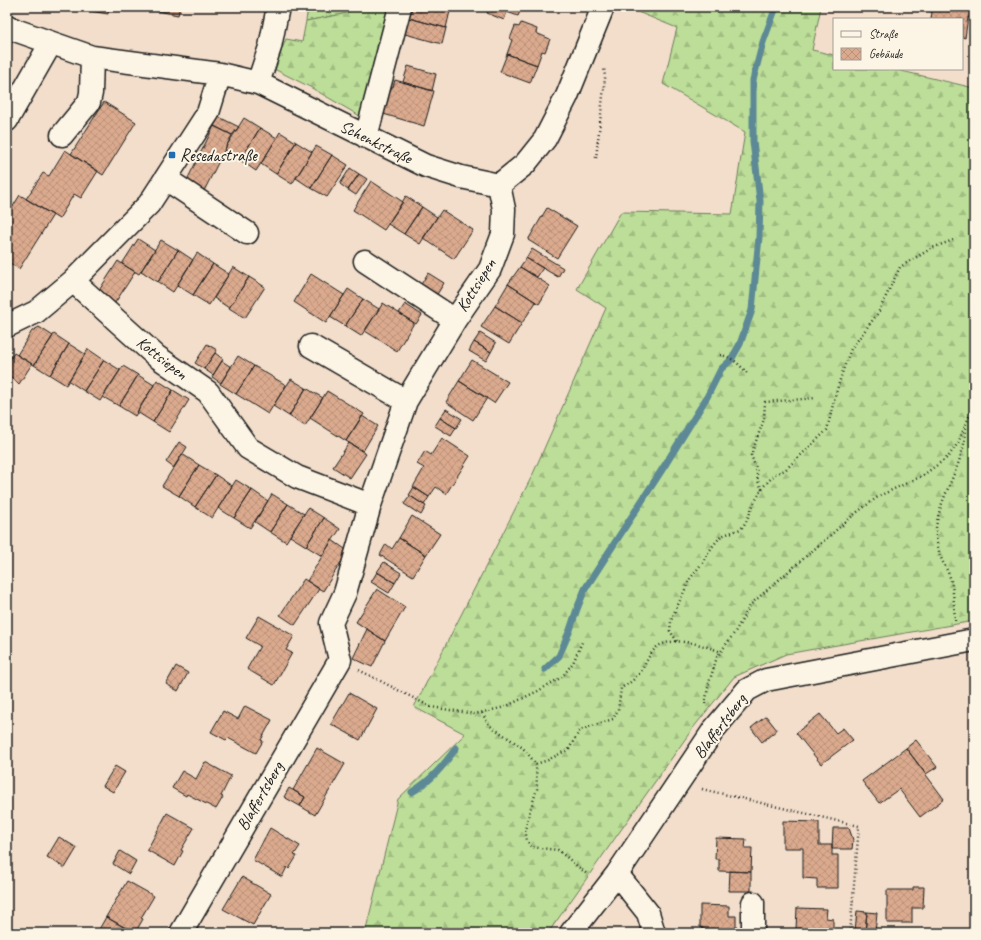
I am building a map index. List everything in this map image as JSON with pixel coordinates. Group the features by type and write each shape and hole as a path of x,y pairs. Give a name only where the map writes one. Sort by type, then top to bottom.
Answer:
{"street":[{"path":"258,83 270,47 278,7"},
{"path":"366,137 400,7"},
{"path":"499,185 525,164 545,139 567,96 603,7"},
{"name":"Schenkstraße","path":"7,26 92,57 220,74 258,83 426,166 461,177 499,185"},
{"path":"7,120 51,43"},
{"path":"62,135 89,102 92,57"},
{"path":"7,326 36,312 74,281 149,204 208,113 220,74"},
{"path":"166,179 247,234"},
{"name":"Kottsiepen","path":"340,660 331,623 345,593 370,504 406,401 454,320 490,269 503,234 504,209 499,185"},
{"path":"365,261 454,320"},
{"name":"Kottsiepen","path":"74,281 156,356 208,392 248,448 297,477 370,504"},
{"path":"310,346 406,401"},
{"name":"Blaffertsberg","path":"571,933 612,880 715,728 747,690 766,680 966,642"},
{"name":"Blaffertsberg","path":"181,933 340,660"},
{"path":"612,880 648,913 654,933"},
{"path":"753,903 753,933"}],"path":[{"path":"596,158 604,64"},
{"path":"677,641 670,631 674,611 690,579 712,547 721,536 741,529 762,490 776,474 785,470 827,430 835,396 851,349 864,330 878,314 900,267 932,248 956,239"},
{"path":"720,355 726,356 741,366 747,373"},
{"path":"762,490 751,455 764,419 765,402 816,398"},
{"path":"715,728 705,720 705,705 709,682 717,657 751,604 856,513 879,496 922,476 948,457 958,443 974,405"},
{"path":"966,423 963,451 945,498 936,529 940,554 951,580 966,642"},
{"path":"340,660 431,707 475,714 505,707 538,691 562,677 573,663 583,640"},
{"path":"536,764 548,760 569,749 580,730 613,718 618,710 621,688 636,677 654,649 666,643 677,641 702,645 721,652"},
{"path":"482,713 489,725 523,748 536,764 537,789 525,830 527,840 532,847 558,850 590,877 612,880"},
{"path":"706,790 859,826 850,933"}],"green space":[{"path":"308,7 356,7 343,14 306,21"},
{"path":"356,7 394,7 365,119 310,87 274,69 286,39 302,42 306,21 343,14"},
{"path":"821,7 812,50 833,55 833,70 897,70 974,88 974,621 786,654 734,677 693,728 548,933 365,933 398,799 465,734 414,707 532,476 606,308 577,289 621,212 732,214 745,132 663,84 677,28 628,8"}],"building":[{"path":"84,7 109,7 108,14 84,10"},
{"path":"137,7 180,7 178,15"},
{"path":"412,7 451,7 446,28 409,18"},
{"path":"489,7 522,7 518,16 507,12 504,20 487,13"},
{"path":"929,7 973,7 971,18 968,17 965,38 963,37 963,18 931,18 932,12 929,11"},
{"path":"409,18 446,28 442,44 405,34"},
{"path":"521,23 537,29 536,33 550,39 545,52 542,51 537,65 507,54 512,40 510,39 515,26 519,27"},
{"path":"507,54 537,65 530,83 500,72"},
{"path":"408,66 436,74 432,91 403,82"},
{"path":"395,80 434,91 424,126 380,113 388,86 393,87"},
{"path":"104,102 136,122 103,175 71,154"},
{"path":"219,117 239,127 232,135 214,126"},
{"path":"244,118 260,128 240,160 224,150"},
{"path":"214,126 232,135 203,193 185,184"},
{"path":"260,128 277,138 256,171 240,160"},
{"path":"280,132 296,142 276,174 261,164"},
{"path":"296,142 312,152 292,184 276,174"},
{"path":"316,146 332,155 311,188 296,178"},
{"path":"65,150 98,171 81,198 74,194 59,219 26,199 43,173 49,176"},
{"path":"332,155 348,165 327,197 311,188"},
{"path":"350,168 359,174 348,190 340,184"},
{"path":"359,174 367,179 356,195 348,190"},
{"path":"371,181 403,202 384,230 353,210"},
{"path":"20,195 53,215 19,269 7,261 7,216"},
{"path":"406,196 422,207 404,234 388,224"},
{"path":"422,207 437,217 420,244 404,234"},
{"path":"547,208 577,226 557,258 528,240"},
{"path":"442,210 473,230 454,259 423,238"},
{"path":"138,239 155,250 139,274 122,264"},
{"path":"161,240 178,250 158,282 141,271"},
{"path":"532,249 563,268 558,277 526,258"},
{"path":"178,250 193,260 173,292 158,282"},
{"path":"197,253 213,264 193,295 177,285"},
{"path":"526,258 543,268 537,277 520,267"},
{"path":"118,261 135,272 113,306 96,295"},
{"path":"213,264 229,274 209,305 193,295"},
{"path":"233,267 249,277 229,308 214,298"},
{"path":"520,267 550,286 539,304 508,284"},
{"path":"428,273 444,283 433,301 417,291"},
{"path":"311,274 344,295 326,323 294,302"},
{"path":"249,277 265,287 245,318 229,308"},
{"path":"508,284 536,302 522,323 495,306"},
{"path":"348,289 363,299 345,326 330,317"},
{"path":"363,299 379,309 361,336 345,326"},
{"path":"383,303 414,323 397,351 365,331"},
{"path":"405,304 422,315 416,324 399,313"},
{"path":"495,306 522,323 509,344 481,327"},
{"path":"39,327 53,336 34,365 17,355 32,331"},
{"path":"480,333 496,343 491,352 474,342"},
{"path":"54,334 69,344 50,375 34,365"},
{"path":"474,342 491,352 486,361 469,351"},
{"path":"69,344 85,354 66,385 50,375"},
{"path":"207,344 217,350 204,369 195,363"},
{"path":"88,349 104,360 84,391 69,381"},
{"path":"14,353 32,364 19,384 7,373 7,364"},
{"path":"215,353 223,359 213,375 204,369"},
{"path":"238,356 254,366 236,394 220,384"},
{"path":"104,360 120,370 100,401 84,391"},
{"path":"472,360 508,382 494,403 459,381"},
{"path":"222,361 231,367 221,383 212,377"},
{"path":"123,366 138,375 119,406 103,397"},
{"path":"254,366 286,385 268,414 236,394"},
{"path":"138,375 154,385 135,416 119,406"},
{"path":"291,379 306,388 289,416 273,406"},
{"path":"157,380 173,390 153,422 137,412"},
{"path":"459,381 487,398 473,420 446,402"},
{"path":"306,388 323,398 305,426 289,416"},
{"path":"173,390 189,400 169,432 153,422"},
{"path":"327,391 364,414 346,441 310,418"},
{"path":"446,409 462,419 456,428 440,418"},
{"path":"362,416 378,426 363,451 346,441"},
{"path":"440,418 456,428 451,436 435,426"},
{"path":"442,438 470,456 446,494 436,487 429,497 413,487 424,468 417,464 425,451 431,455"},
{"path":"179,442 187,447 174,468 166,462"},
{"path":"349,443 366,454 350,478 333,467"},
{"path":"182,454 199,465 179,496 162,486"},
{"path":"199,465 216,475 195,507 179,496"},
{"path":"216,475 232,486 212,518 195,507"},
{"path":"236,480 252,490 234,518 218,508"},
{"path":"414,487 429,497 424,505 409,495"},
{"path":"252,490 268,501 250,528 234,518"},
{"path":"272,494 288,504 270,532 255,522"},
{"path":"410,496 426,506 421,515 404,504"},
{"path":"288,504 304,514 286,542 270,532"},
{"path":"308,508 324,518 306,546 290,536"},
{"path":"412,516 440,534 426,555 399,538"},
{"path":"324,518 340,529 322,556 306,546"},
{"path":"399,538 426,555 413,576 380,555 386,544 392,549"},
{"path":"332,540 348,551 323,591 307,581"},
{"path":"384,562 401,573 395,583 377,572"},
{"path":"377,572 395,583 389,593 371,582"},
{"path":"304,579 319,589 295,625 280,615"},
{"path":"377,589 405,607 385,641 356,622"},
{"path":"259,616 294,636 286,650 292,653 274,685 247,669 260,646 246,638"},
{"path":"367,629 385,641 372,667 353,658"},
{"path":"176,666 188,673 178,691 166,684"},
{"path":"349,693 377,709 360,740 331,724"},
{"path":"245,706 272,720 256,753 228,738 226,740 211,732 223,711 238,719"},
{"path":"820,714 836,733 843,728 853,740 821,764 796,733"},
{"path":"766,716 777,730 762,742 751,728"},
{"path":"916,740 937,767 926,774 906,748"},
{"path":"317,748 345,764 315,815 300,806 305,797 293,790"},
{"path":"906,748 944,799 920,817 899,789 879,803 862,781"},
{"path":"205,762 231,776 221,796 223,797 216,809 172,788 182,771 196,779"},
{"path":"115,766 125,772 113,792 103,786"},
{"path":"289,788 305,797 300,806 284,797"},
{"path":"167,813 194,828 181,850 183,851 175,866 147,850"},
{"path":"783,821 819,822 819,845 832,845 832,855 838,855 838,888 817,888 817,879 803,878 803,848 783,848"},
{"path":"270,828 300,846 294,855 297,856 289,869 287,867 282,877 253,860"},
{"path":"833,828 849,828 853,840 852,849 832,849"},
{"path":"59,837 77,848 65,868 47,857"},
{"path":"716,838 746,839 745,848 752,848 751,872 719,871 719,859 715,859"},
{"path":"120,851 136,861 129,874 113,864"},
{"path":"730,871 751,872 751,891 729,891"},
{"path":"242,877 271,894 253,925 223,909"},
{"path":"127,881 154,896 141,918 143,919 135,933 106,917"},
{"path":"913,887 924,887 923,908 912,908 912,923 887,923 887,890 913,890"},
{"path":"700,905 729,906 729,916 736,916 736,933 703,933 703,928 700,927"},
{"path":"797,908 827,909 826,918 833,919 833,933 800,933 800,929 796,929"},
{"path":"857,911 867,912 865,933 855,931"},
{"path":"867,912 877,913 875,933 865,933"},
{"path":"106,917 134,933 97,933"}],"waterway":[{"path":"545,669 559,656 585,589 665,465 707,397 721,369 731,360 740,344 752,310 759,237 760,201 753,141 753,80 763,42 776,7"},
{"path":"412,792 419,788 437,772 456,748"}],"place":[{"name":"Resedastraße","path":"172,155"}]}
